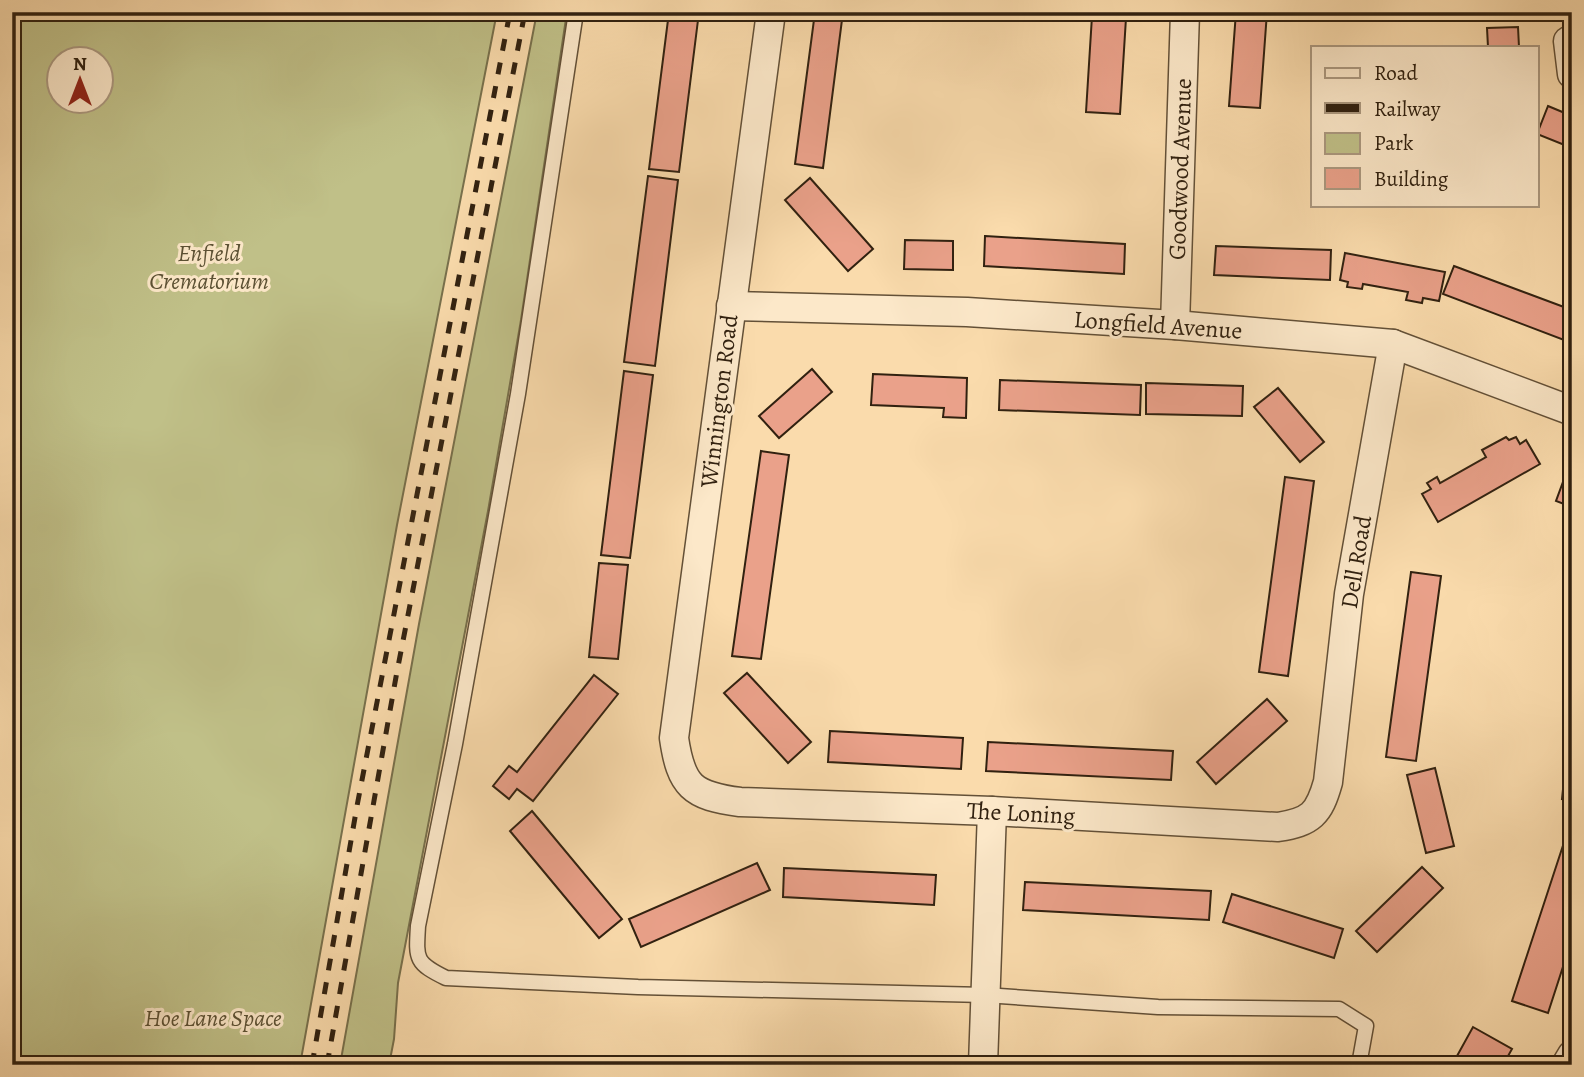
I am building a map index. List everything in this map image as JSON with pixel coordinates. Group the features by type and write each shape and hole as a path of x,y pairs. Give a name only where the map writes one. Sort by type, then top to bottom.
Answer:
{"street":[{"name":"Winnington Road","path":"692,786 684,779 674,738 771,12"},
{"name":"Goodwood Avenue","path":"1175,325 1185,12"},
{"path":"1572,39 1568,41 1572,74"},
{"name":"Longfield Avenue","path":"731,306 967,313 1175,325 1393,344 1572,411"},
{"name":"Dell Road","path":"1328,782 1349,594 1393,344"},
{"name":"The Loning","path":"692,786 717,799 740,802 992,811 1278,827 1300,824 1314,814 1323,799 1328,782"},
{"path":"983,1065 992,811"},
{"path":"1566,1065 1572,1055"}],"lane":[{"path":"576,12 518,394 455,744 418,926 416,954 426,969 446,978 638,987 985,995 1158,1007 1339,1009 1366,1026 1359,1065"}],"green space":[{"name":"Enfield Crematorium","path":"12,12 497,12 397,525 300,1065 12,1065"},
{"path":"537,12 567,12 521,320 488,511 398,983 394,1039 389,1065 340,1065 419,624"}],"building":[{"path":"669,12 699,12 679,172 649,169"},
{"path":"815,12 843,12 823,168 795,164"},
{"path":"1236,12 1267,12 1260,108 1229,106"},
{"path":"1092,16 1126,18 1120,114 1086,112"},
{"path":"1518,27 1519,46 1488,46 1487,28"},
{"path":"1548,106 1572,116 1572,148 1538,134"},
{"path":"648,176 678,180 655,366 624,362"},
{"path":"810,178 873,249 848,271 785,200"},
{"path":"985,236 1125,244 1124,274 984,266"},
{"path":"905,240 953,241 953,270 904,269"},
{"path":"1216,246 1331,250 1330,280 1214,275"},
{"path":"1345,253 1445,272 1439,301 1423,298 1422,303 1406,300 1408,292 1363,284 1362,289 1347,287 1348,282 1340,280"},
{"path":"1454,266 1572,310 1572,320 1564,340 1443,294"},
{"path":"812,369 832,392 779,438 759,416"},
{"path":"624,371 653,375 630,558 601,555"},
{"path":"873,374 967,378 966,418 943,417 944,408 871,405"},
{"path":"1000,380 1141,385 1140,415 999,410"},
{"path":"1146,383 1243,386 1242,416 1146,414"},
{"path":"1278,388 1324,442 1300,462 1254,407"},
{"path":"1506,437 1509,440 1516,437 1520,444 1526,440 1540,464 1438,522 1422,494 1431,489 1427,483 1437,477 1440,483 1486,457 1482,450"},
{"path":"761,451 789,455 761,659 732,656"},
{"path":"1567,471 1572,473 1572,507 1556,501"},
{"path":"1285,477 1314,481 1288,676 1259,672"},
{"path":"599,563 628,565 618,659 589,657"},
{"path":"1411,572 1441,576 1416,761 1386,757"},
{"path":"747,673 811,742 788,763 724,693"},
{"path":"594,675 618,694 533,801 517,789 509,799 493,786 509,766 517,772"},
{"path":"1267,699 1287,721 1216,784 1197,762"},
{"path":"830,731 963,738 961,769 828,762"},
{"path":"988,742 1173,751 1171,780 986,771"},
{"path":"1567,750 1572,750 1572,800 1562,799"},
{"path":"1435,768 1454,846 1426,853 1407,775"},
{"path":"532,811 622,919 599,938 510,831"},
{"path":"1572,818 1572,939 1548,1013 1512,1001"},
{"path":"757,863 770,890 641,947 629,919"},
{"path":"1422,867 1443,888 1377,952 1356,931"},
{"path":"784,868 936,875 934,905 783,897"},
{"path":"1025,882 1211,891 1209,920 1023,910"},
{"path":"1232,894 1343,929 1334,958 1223,922"},
{"path":"1473,1027 1512,1049 1503,1065 1452,1065"}],"railway":[{"path":"312,1065 357,806 510,12"},
{"path":"327,1065 396,677 525,12"}],"park label":[{"name":"Hoe Lane Space","path":"213,1018"}]}
